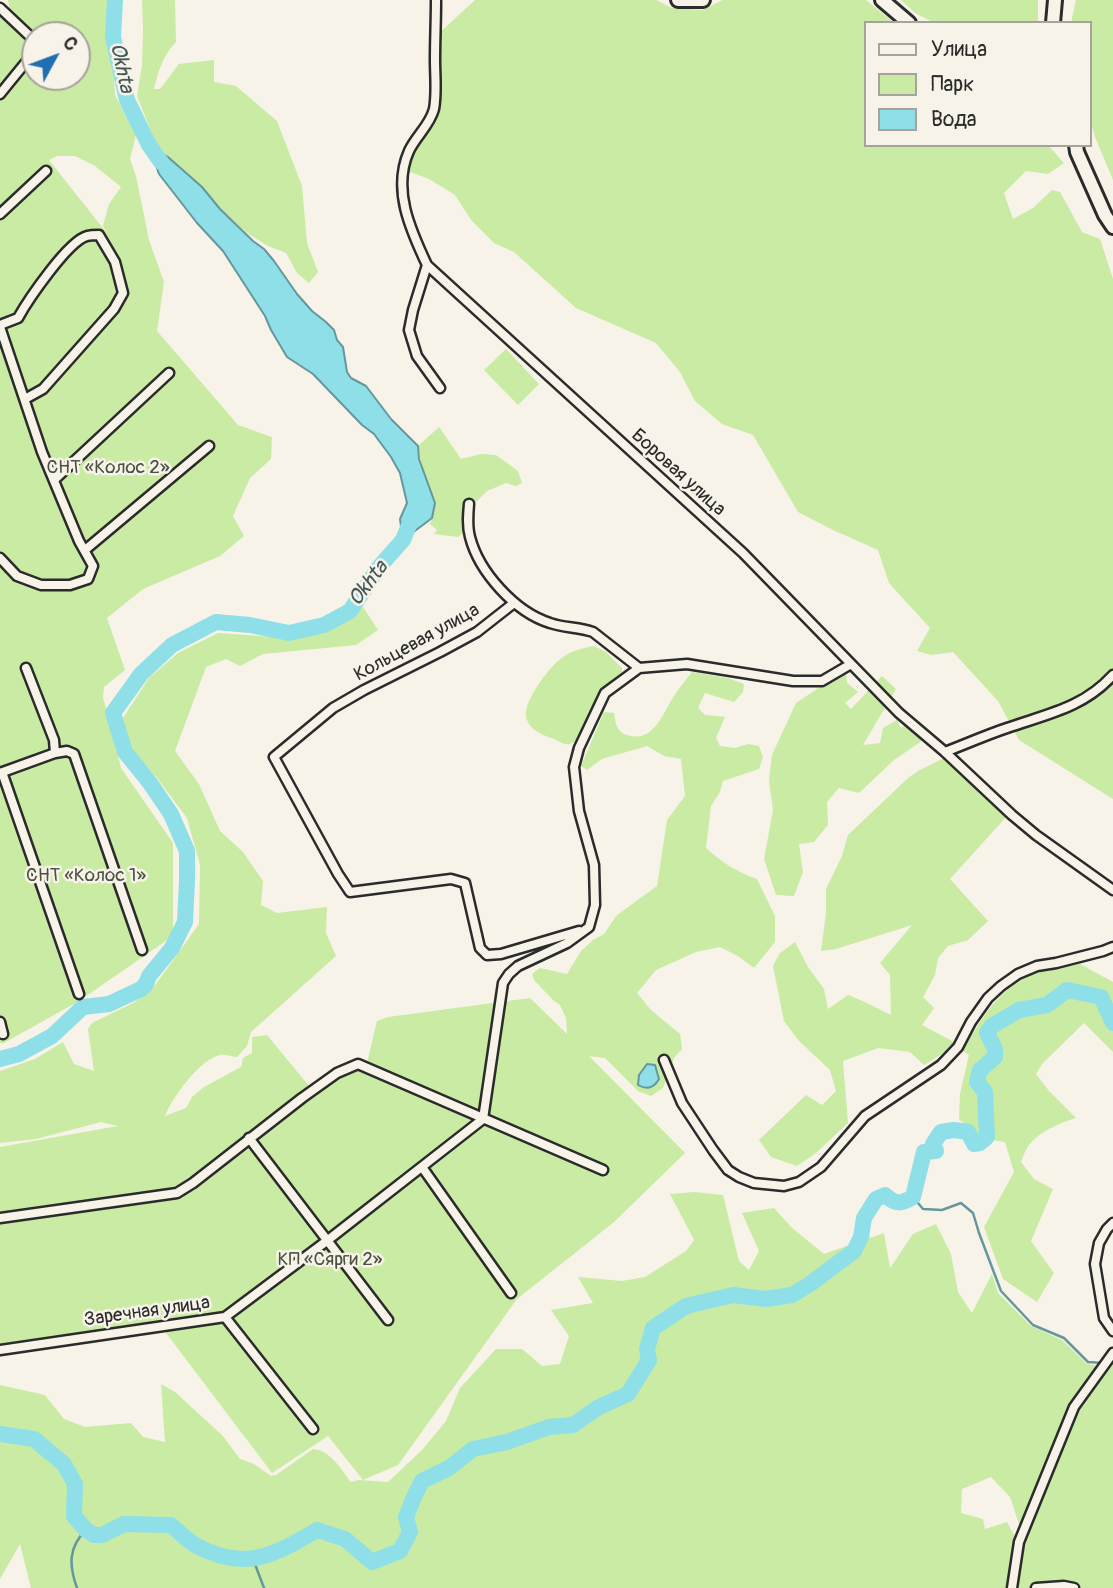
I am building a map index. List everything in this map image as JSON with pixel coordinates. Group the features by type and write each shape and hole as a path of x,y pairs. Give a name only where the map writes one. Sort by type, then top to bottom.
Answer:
{"main road":[{"path":"678,0 703,0"},
{"path":"882,0 907,21"},
{"path":"1053,21 1055,0"},
{"path":"1077,147 1105,215 1113,227"}],"street":[{"name":"Боровая улица","path":"436,0 434,109 410,149 402,178 402,198 416,242 427,265 743,553 899,713 946,752 1036,835 1113,890"},
{"path":"0,8 21,28"},
{"path":"0,94 21,68"},
{"path":"0,214 46,171"},
{"path":"0,558 16,576 41,585 70,585 88,579 93,566 79,541 42,452 0,326 18,318 48,272 74,244 86,236 99,235 115,262 123,293 114,309 43,389 25,399"},
{"path":"427,265 409,330 417,356 440,388"},
{"path":"54,480 169,373"},
{"path":"85,551 209,446"},
{"name":"Кольцевая улица","path":"469,504 470,537 477,554 495,584 514,603 548,623 593,632 639,668"},
{"name":"Кольцевая улица","path":"514,603 477,632 333,708 274,757 350,892 450,878 465,883 480,948 484,954 490,955 589,927"},
{"path":"484,1119 503,983 519,966 567,943 589,927 595,905 594,865 579,811 574,767 579,748 605,693 639,668 687,664 793,681 822,681 850,664"},
{"path":"26,668 54,740 55,753"},
{"path":"946,752 1080,702 1102,687 1113,675"},
{"path":"79,994 1,773 55,753 67,751 74,754 142,950"},
{"path":"664,1060 682,1103 728,1170 754,1184 784,1185 799,1182 821,1167 865,1116 941,1065 958,1047 988,998 1001,986 1037,965 1080,957 1113,947"},
{"path":"0,1023 3,1034"},
{"path":"0,1218 177,1192 193,1183 337,1073 358,1064 603,1170"},
{"name":"Заречная улица","path":"0,1349 225,1317 484,1119"},
{"path":"249,1138 388,1320"},
{"path":"422,1167 511,1293"},
{"path":"1113,1223 1099,1243 1095,1264 1104,1318 1113,1331"},
{"path":"225,1317 313,1429"},
{"path":"1012,1588 1019,1542 1074,1407 1113,1353"},
{"path":"1036,1588 1074,1588"}],"green space":[{"path":"8,0 109,0 115,95 136,135 130,159 149,240 164,282 157,331 238,425 272,437 271,459 250,478 233,516 244,536 220,556 143,589 107,618 125,670 104,687 103,697 121,768 173,843 173,936 79,1001 4,1043 0,1043 0,1 10,10","holes":["57,156 75,156 95,166 121,187 109,204 103,226 106,232 49,160"]},
{"path":"142,0 175,0 176,42 164,58 154,89 160,89 179,64 214,60 214,82 236,86 277,121 302,186 307,243 318,272 309,283 297,273 286,253 247,233 157,146 137,96 142,65"},
{"path":"475,0 656,0 672,8 702,10 723,0 866,0 892,21 864,21 864,147 1050,147 1064,163 1048,174 1026,171 1004,193 1013,219 1033,208 1052,190 1060,192 1082,232 1100,239 1113,279 1113,799 1019,740 998,701 953,652 931,655 917,651 930,628 889,583 878,550 798,512 753,435 722,424 695,401 680,372 656,343 576,308 514,252 494,243 471,220 455,195 429,179 405,170 416,140 436,118 439,84 438,34"},
{"path":"901,0 1038,0 1038,21 931,21 915,13"},
{"path":"1076,0 1113,0 1113,180 1092,126 1092,21 1071,21"},
{"path":"506,349 539,384 518,405 484,370"},
{"path":"439,427 461,459 481,454 496,455 518,471 522,483 516,486 506,483 487,491 474,504 467,530 458,537 434,534 437,530 430,524 432,518 418,446"},
{"name":"КП «Сярги 2»","path":"363,607 378,630 356,645 263,654 240,666 226,659 206,667 175,751 199,784 220,831 243,852 263,881 261,905 277,913 327,907 326,933 336,956 251,1032 247,1046 237,1057 220,1055 195,1072 180,1090 165,1116 186,1108 192,1097 204,1087 241,1067 243,1058 252,1053 252,1037 267,1035 309,1086 357,1060 367,1063 377,1021 388,1017 530,998 567,1034 566,1018 560,1005 534,980 532,974 540,968 567,974 581,951 604,934 617,915 657,886 667,820 685,796 681,759 664,756 647,746 602,759 587,770 581,766 604,712 614,713 617,725 623,733 631,736 645,734 661,719 674,695 692,672 728,678 744,684 743,692 734,702 705,693 698,708 705,715 725,717 716,738 720,746 759,746 763,757 759,769 723,781 711,806 706,848 730,866 757,879 775,916 775,942 754,968 720,947 696,952 656,970 637,993 651,1010 680,1034 682,1049 674,1058 663,1088 651,1096 638,1091 605,1058 589,1056 685,1153 614,1222 517,1299 398,1465 363,1480 328,1436 272,1473 157,1321 0,1345 0,1147 118,1126 101,1122 36,1139 0,1143 0,1071 35,1059 63,1042 74,1064 94,1071 88,1029 92,1023 135,1002 156,984 199,924 200,865 187,818 130,748 123,718 149,678 178,653 218,633 290,638 322,631 352,616"},
{"path":"594,646 606,652 622,668 622,672 601,692 580,736 567,744 537,731 527,721 526,710 538,686 554,664 563,657"},
{"path":"846,673 847,683 858,692 845,703 851,709 882,676 896,689 863,745 880,743 883,728 897,720 901,728 910,721 929,736 894,760 859,793 839,788 827,802 828,825 814,842 799,844 803,872 794,896 776,895 764,859 773,810 769,781 772,755 796,703"},
{"path":"946,757 1008,815 950,879 988,921 968,940 948,946 938,958 935,975 923,997 934,1008 922,1025 954,1042 942,1054 924,1065 910,1052 878,1048 843,1061 848,1123 816,1153 797,1166 771,1157 759,1140 806,1095 822,1105 836,1091 830,1070 799,1041 784,1021 773,966 780,953 795,942 824,989 828,1009 848,995 891,1015 890,975 880,963 912,925 836,949 821,951 826,889 842,856 848,835 907,779"},
{"path":"1080,964 1113,982 1113,1052 1084,1023 1042,1064 1036,1074 1076,1118 1057,1125 1034,1140 1021,1162 1034,1179 1053,1189 1031,1241 1054,1273 1037,1302 1003,1279 984,1227 1014,1172 1005,1142 979,1138 959,1119 960,1094 969,1055 963,1051 993,1004 1012,986 1037,973"},
{"path":"694,1192 723,1195 739,1261 749,1270 759,1251 742,1213 774,1208 792,1228 824,1254 884,1233 890,1268 913,1234 936,1224 951,1254 958,1292 972,1313 992,1274 998,1293 1031,1326 1062,1340 1087,1364 1100,1366 1071,1404 1060,1426 1020,1527 1010,1497 991,1477 962,1489 961,1513 983,1519 985,1529 1007,1522 1018,1542 1011,1588 31,1588 20,1544 0,1579 0,1385 45,1395 64,1419 85,1427 131,1423 143,1437 165,1442 161,1384 175,1392 223,1436 240,1459 254,1464 271,1476 313,1449 330,1456 351,1482 388,1482 423,1449 446,1421 460,1388 496,1349 522,1349 542,1366 560,1364 569,1336 551,1310 593,1303 578,1277 622,1281 645,1277 686,1251 694,1240 670,1194"},
{"path":"1113,1362 1113,1588 1013,1588 1020,1542 1025,1538 1079,1411"}],"water":[{"path":"149,145 168,157 202,187 220,209 264,249 297,294 334,330 343,347 347,372 351,378 366,386 391,419 418,446 419,459 435,503 432,518 403,540 400,519 407,503 400,473 391,457 374,434 313,374 287,357 265,316 223,251 159,174"},
{"path":"647,1064 655,1065 659,1079 647,1088 638,1085 639,1075"}],"waterway":[{"name":"Okhta","path":"115,0 113,37 127,100 149,145 161,162"},
{"name":"Okhta","path":"0,1059 19,1054 52,1036 83,1007 109,1004 141,989 172,948 185,922 187,851 171,814 125,752 113,713 141,674 172,645 216,622 289,633 324,625 350,611 379,567 403,540 411,520"},
{"path":"0,1434 34,1439 64,1464 75,1484 74,1516 94,1535 102,1535 124,1524 171,1525 197,1546 214,1554 245,1559 273,1553 317,1530 345,1539 372,1562 400,1551 410,1532 406,1517 422,1481 449,1468 473,1449 507,1442 549,1427 573,1425 599,1407 628,1394 649,1360 647,1349 653,1328 686,1306 733,1295 766,1299 792,1295 854,1251 861,1237 864,1218 876,1199 885,1195 892,1201 899,1202 913,1197 924,1152 936,1151 933,1144 941,1132 968,1132 974,1144 987,1137 985,1092 977,1082 980,1070 995,1057 995,1049 987,1033 992,1026 1019,1010 1047,1005 1067,990 1101,997 1113,1023"},
{"path":"913,1197 923,1209 942,1210 961,1203 973,1213 1001,1291 1033,1325 1064,1338 1088,1362 1103,1363"},
{"path":"77,1588 72,1572 73,1550 86,1530"},
{"path":"253,1559 264,1588"}],"park label":[{"name":"СНТ «Колос 2»","path":"108,468"},
{"name":"СНТ «Колос 1»","path":"86,876"}]}
